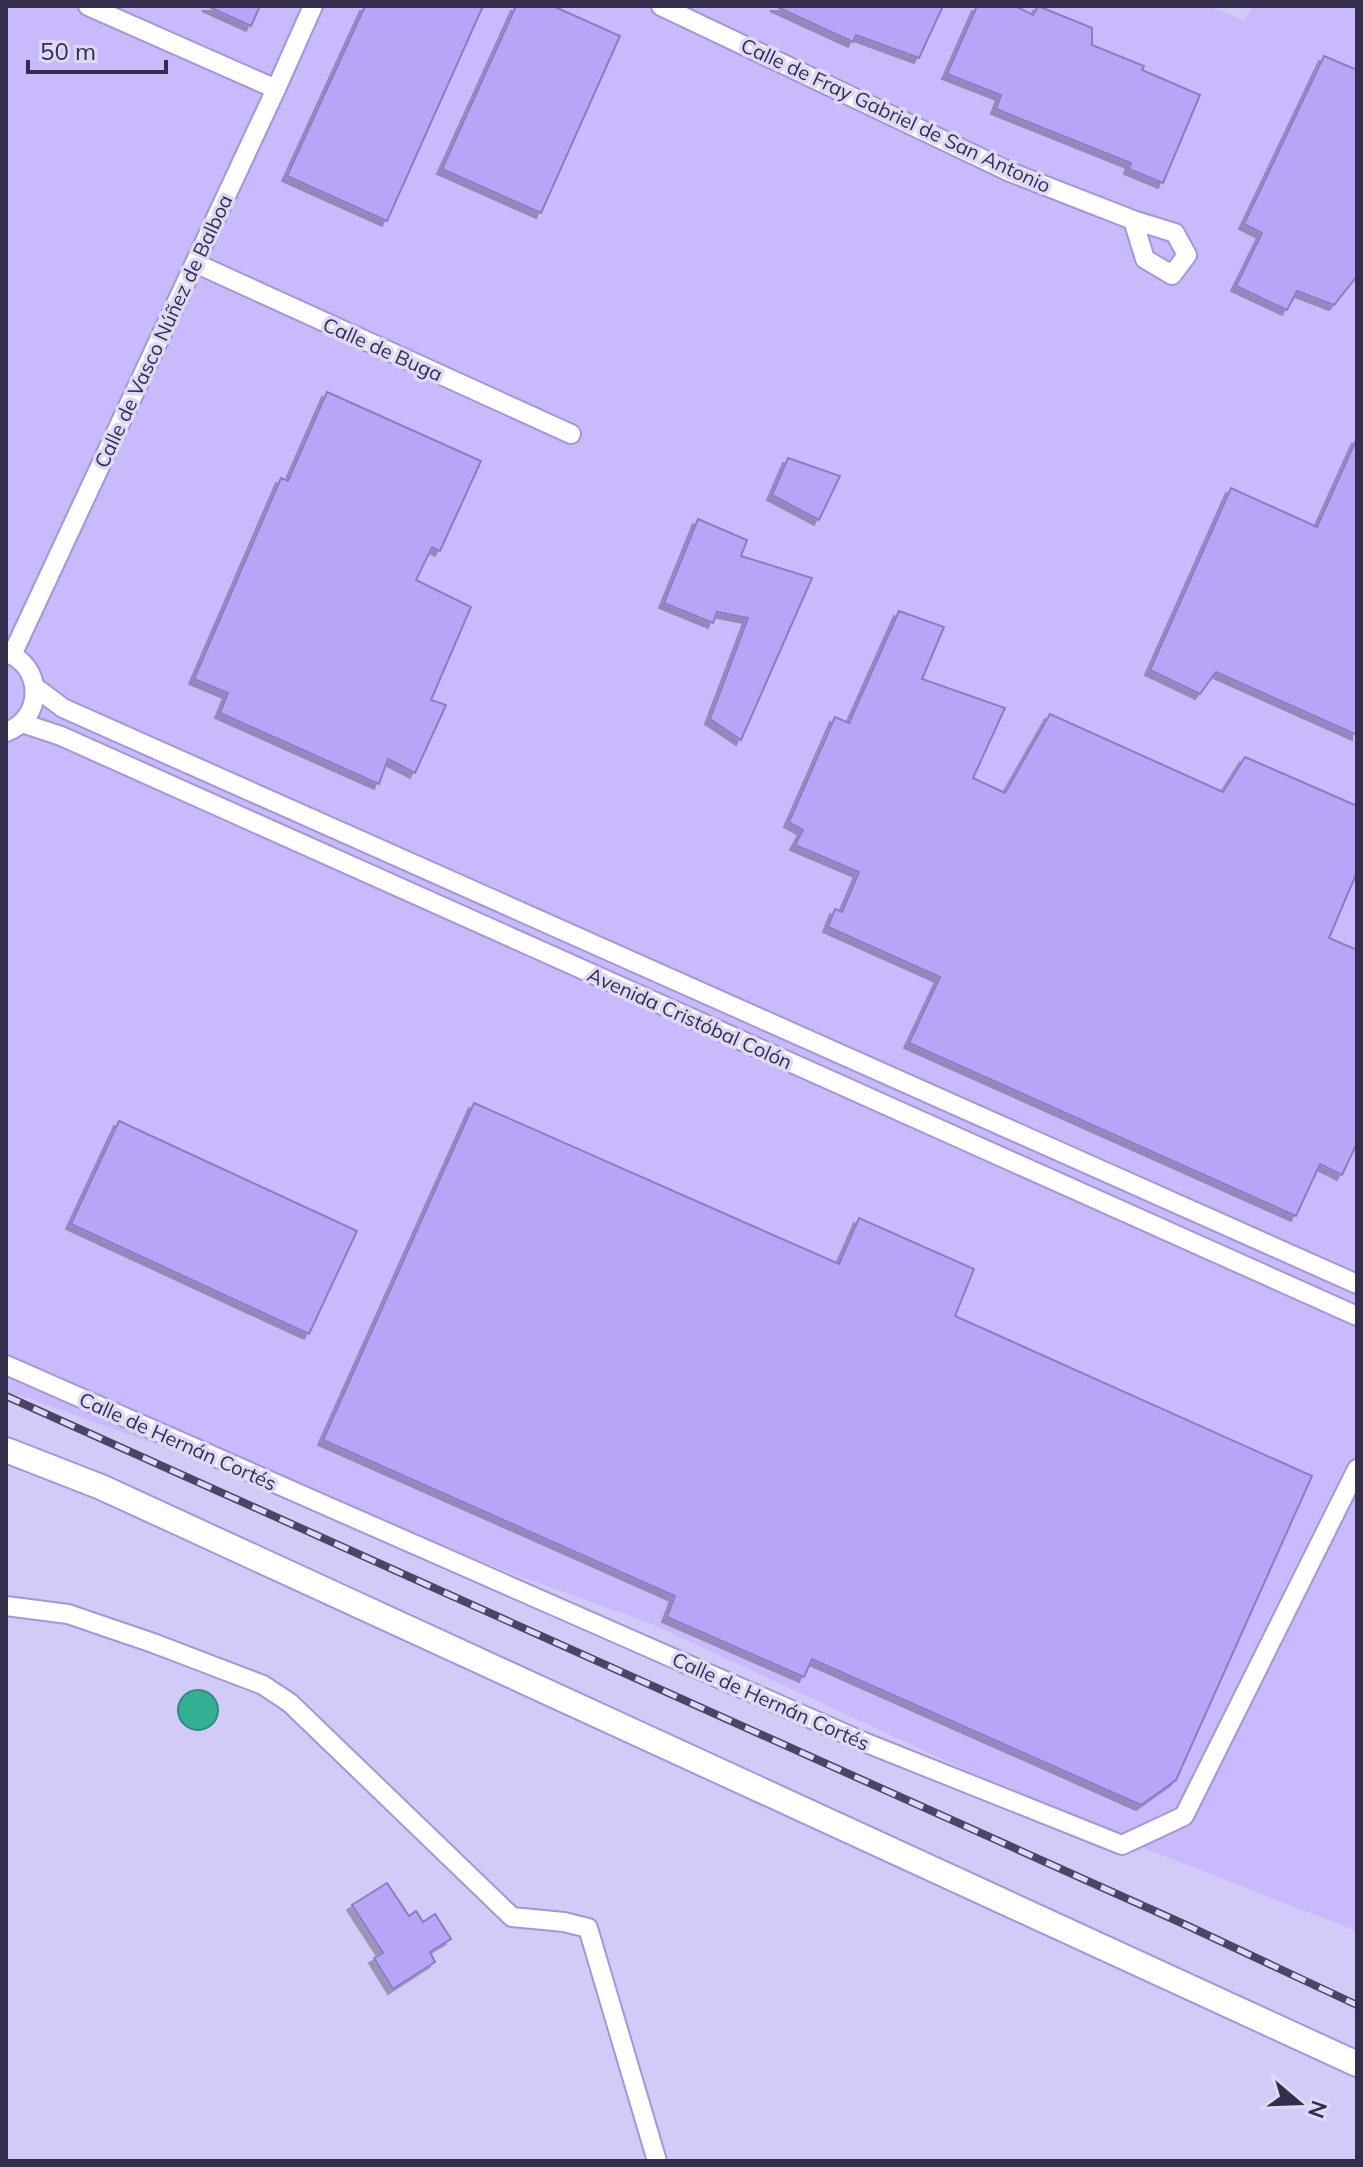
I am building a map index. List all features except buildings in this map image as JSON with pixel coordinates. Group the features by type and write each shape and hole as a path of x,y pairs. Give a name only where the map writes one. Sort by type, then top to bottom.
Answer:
{"main road":[{"path":"6,1450 101,1487 1357,2064"}],"street":[{"path":"88,6 276,89"},
{"name":"Calle de Vasco Núñez de Balboa","path":"9,654 313,6"},
{"name":"Calle de Fray Gabriel de San Antonio","path":"661,6 1010,172 1133,220"},
{"name":"Calle de Buga","path":"195,263 571,434"},
{"name":"Avenida Cristóbal Colón","path":"9,654 23,663 35,687 63,708 1357,1284"},
{"path":"14,728 30,713 35,700 35,687"},
{"name":"Avenida Cristóbal Colón","path":"14,728 76,742 1357,1316"},
{"name":"Calle de Hernán Cortés","path":"6,1365 864,1742 1122,1845 1184,1816 1357,1469"},
{"path":"6,1606 68,1614 207,1662 263,1685 290,1703 512,1917 564,1922 588,1928 657,2161"}],"shaded area":[{"path":"6,6 1209,6 1243,20 1254,6 1357,6 1357,1931 1077,1822 652,1624 28,1398 6,1393"},
{"path":"198,1690 212,1696 218,1710 212,1724 198,1730 184,1724 178,1710 184,1696"}],"railway":[{"path":"6,1396 1186,1925 1357,2005"}]}
